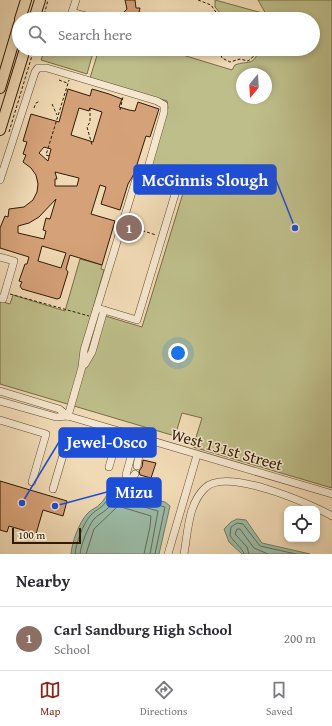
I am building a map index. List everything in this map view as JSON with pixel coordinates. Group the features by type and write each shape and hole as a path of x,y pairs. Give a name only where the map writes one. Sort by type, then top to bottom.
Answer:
{"highway":[{"path":"22,12 26,0"},
{"path":"36,12 40,0"},
{"path":"0,88 12,48"},
{"path":"4,132 23,56"}],"street":[{"path":"72,12 76,0"},
{"path":"0,180 35,72 40,67 163,103 165,109 147,171 136,179 122,225 100,309 92,352 82,367"},
{"path":"100,309 137,320 179,181 147,171"},
{"path":"0,257 14,262 3,295"},
{"path":"68,416 82,367 84,350 94,318 100,309"},
{"name":"West 131st Street","path":"0,391 59,409 68,416 332,494"},
{"name":"West 131st Street","path":"0,400 56,417 68,416"},
{"path":"0,420 46,434 32,482"},
{"path":"53,489 66,445 70,442 90,448"},
{"path":"109,468 116,450 135,454"},
{"path":"135,454 131,474 126,475 135,454"},
{"path":"168,554 197,455"},
{"path":"184,554 190,519 196,499 205,487 218,481 232,481 262,488 308,504 332,516"}],"path":[{"path":"45,12 48,0"},
{"path":"198,0 211,4 216,12"},
{"path":"4,132 31,56"},
{"path":"221,56 222,58 230,62 240,59 248,61 254,56"},
{"path":"49,156 46,155 69,78"},
{"path":"59,80 68,83"},
{"path":"120,110 124,95"},
{"path":"34,108 36,103 40,101"},
{"path":"52,104 58,116"},
{"path":"90,108 90,122 87,127 92,145"},
{"path":"122,225 162,237"},
{"path":"3,295 94,318"}],"green space":[{"path":"215,0 259,12 219,12 215,7"},
{"path":"258,0 332,0 332,488 193,447 202,418 182,413 175,436 0,384 0,301 10,304 13,295 65,311 80,259 102,265 101,269 104,270 92,312 142,327 187,180 150,168 168,108 167,101 90,78 97,56 186,56 232,70 235,65 253,61 256,56 320,56 320,12 265,12"},
{"path":"42,56 92,56 87,74 41,60"}],"water":[{"path":"119,491 165,502 170,506 159,554 71,554 76,533 84,518 103,501 108,493"},
{"path":"237,519 246,520 262,543 310,554 242,554 229,542 224,529 231,522"}],"building":[{"path":"125,0 135,0 136,8 140,8 139,12 124,12 127,9"},
{"path":"68,89 90,96 92,89 109,94 122,99 119,107 129,110 135,111 138,102 159,109 150,137 146,136 134,174 128,184 120,210 101,204 106,187 100,185 91,214 115,221 102,265 70,255 66,269 68,272 60,298 57,299 22,289 20,286 22,282 19,281 29,257 0,248 0,228 5,216 8,217 9,209 24,207 33,200 37,192 38,184 36,175 31,168 23,162 26,155 23,154 27,142 23,141 31,114 59,122","holes":["79,108 89,111 90,108 102,112 93,142 71,135","44,147 51,149 48,161 39,153","55,172 79,178 77,186 55,186 55,179 57,179","56,199 50,219 46,218 43,230 46,231 44,239 18,233 18,226 29,223 39,217","42,246 66,253 61,268 38,261"]},
{"path":"143,460 156,463 151,478 140,475 139,471 142,467"},
{"path":"0,481 67,501 63,516 43,510 36,534 9,526 7,532 0,530"}],"place":[{"name":"Carl Sandburg High School","path":"129,228"},
{"name":"McGinnis Slough","path":"295,228"},
{"name":"Jewel-Osco","path":"22,503"},
{"name":"Mizu","path":"55,506"}]}
